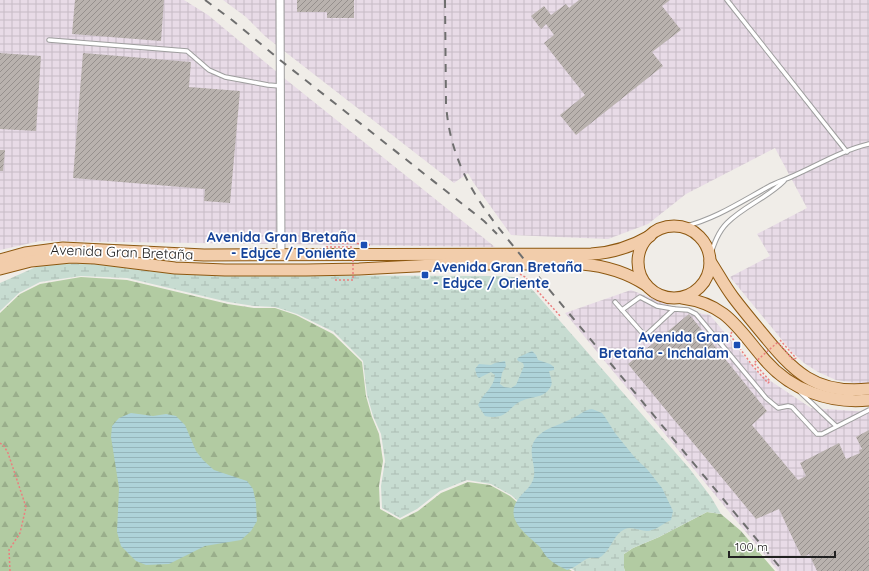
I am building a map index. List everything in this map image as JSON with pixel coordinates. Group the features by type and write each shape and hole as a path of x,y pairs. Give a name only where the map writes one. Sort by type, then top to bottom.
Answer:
{"main road":[{"path":"869,389 851,390 834,388 818,384 798,372 777,352 739,305 710,258 706,246 700,237 692,231 683,227 668,227 658,230 644,243 639,257 640,272 646,284 652,291 659,295 672,298 695,300 716,308 726,314 769,365 790,382 828,398 852,401 869,400"},
{"name":"Avenida Gran Bretaña","path":"0,260 37,250 63,248 181,254 595,254 613,252 650,236"},
{"path":"281,255 289,263 306,270"},
{"name":"Avenida Gran Bretaña","path":"0,269 31,261 59,258 76,258 190,269 306,270 453,264 582,264 597,265 613,269 646,284"},
{"path":"680,298 690,295 702,285 708,276 710,258"}],"street":[{"path":"280,0 281,255"}],"lane":[{"path":"727,0 847,152"},
{"path":"49,40 187,51 209,70 224,77 280,86"},
{"path":"683,227 712,218 769,186 869,144"},
{"path":"710,258 716,239 726,223 777,188 785,180"},
{"path":"622,310 640,297 657,306 688,310 696,314 766,398 775,406 781,408 788,406 792,407 817,434 822,434 869,410"},
{"path":"615,302 645,336 674,309"},
{"path":"790,382 836,426"}],"path":[{"path":"335,280 353,280 353,247 327,247 327,243 353,243"},
{"path":"518,273 526,277 561,317"},
{"path":"737,326 730,335 768,383 770,381 754,363 778,342 794,360 796,358 780,340"},
{"path":"0,443 4,446 8,453 26,507 20,533 9,550 10,571"}],"shaded area":[{"path":"0,0 184,0 208,15 495,247 40,241 0,250"},
{"path":"223,0 869,0 869,383 855,383 836,380 818,372 804,363 792,352 730,277 770,256 757,234 807,208 775,148 686,194 648,224 608,239 511,235 468,173 454,183 266,37 246,17"},
{"path":"631,290 685,311 710,315 757,372 811,408 869,412 869,571 778,571 565,313"}],"green space":[{"path":"45,263 111,265 142,270 211,275 501,276 514,277 524,280 689,468 711,497 721,514 707,512 659,537 633,548 624,554 625,571 575,571 555,558 526,508 511,495 491,484 467,480 440,491 417,509 400,518 382,508 381,486 385,461 381,434 373,416 367,395 363,361 334,332 297,314 275,307 254,306 228,302 127,278 81,276 40,282 19,293 0,311 0,283"},
{"path":"81,277 127,280 228,304 254,308 275,308 296,315 333,334 362,362 366,396 379,434 383,461 379,486 380,509 400,520 418,511 441,493 468,482 490,485 510,496 525,509 553,559 572,571 0,571 0,313 20,294 40,284"},
{"path":"707,512 721,514 741,531 775,571 625,571 624,554 633,548 659,537"}],"water":[{"path":"532,351 538,360 554,367 554,370 549,371 552,383 549,390 542,395 519,402 504,414 493,417 485,416 478,405 493,383 495,375 491,372 479,378 475,369 479,364 491,365 505,361 506,366 502,373 500,384 504,387 511,388 516,385 524,366 523,363 517,359"},
{"path":"592,409 602,413 615,433 636,459 647,469 662,488 673,511 671,520 653,530 647,531 628,528 621,531 601,557 586,559 573,568 567,570 555,564 548,558 540,547 522,530 515,519 514,508 533,480 534,472 532,447 534,441 543,432 587,410"},
{"path":"131,413 153,416 166,414 176,416 185,425 196,451 203,460 214,470 247,481 253,489 256,503 257,521 251,531 241,540 205,546 169,564 146,565 136,561 121,546 117,532 119,488 111,437 112,426 119,418"}],"building":[{"path":"75,0 164,0 161,41 72,34"},
{"path":"297,0 354,0 354,18 327,18 327,12 297,12"},
{"path":"579,0 670,0 662,6 681,30 652,52 663,66 576,135 560,115 585,95 544,43 554,35 546,24 541,29 531,16 544,6 551,15 566,4 569,8"},
{"path":"0,53 41,56 36,131 0,129"},
{"path":"83,53 191,62 189,87 240,91 230,203 204,201 205,189 73,178"},
{"path":"0,150 5,150 3,171 0,171"},
{"path":"689,314 767,411 752,425 798,480 806,476 800,463 839,443 846,459 860,453 859,450 862,449 856,437 869,430 869,571 817,571 809,554 802,558 779,509 756,519 628,364"}],"railway":[{"path":"205,0 484,221 497,234"},
{"path":"445,0 446,104 449,129 463,172 473,191 498,227 783,571"}],"place":[{"name":"Avenida Gran Bretaña - Edyce / Poniente","path":"364,245"},
{"name":"Avenida Gran Bretaña - Edyce / Oriente","path":"425,275"},
{"name":"Avenida Gran Bretaña - Inchalam","path":"737,345"}]}
